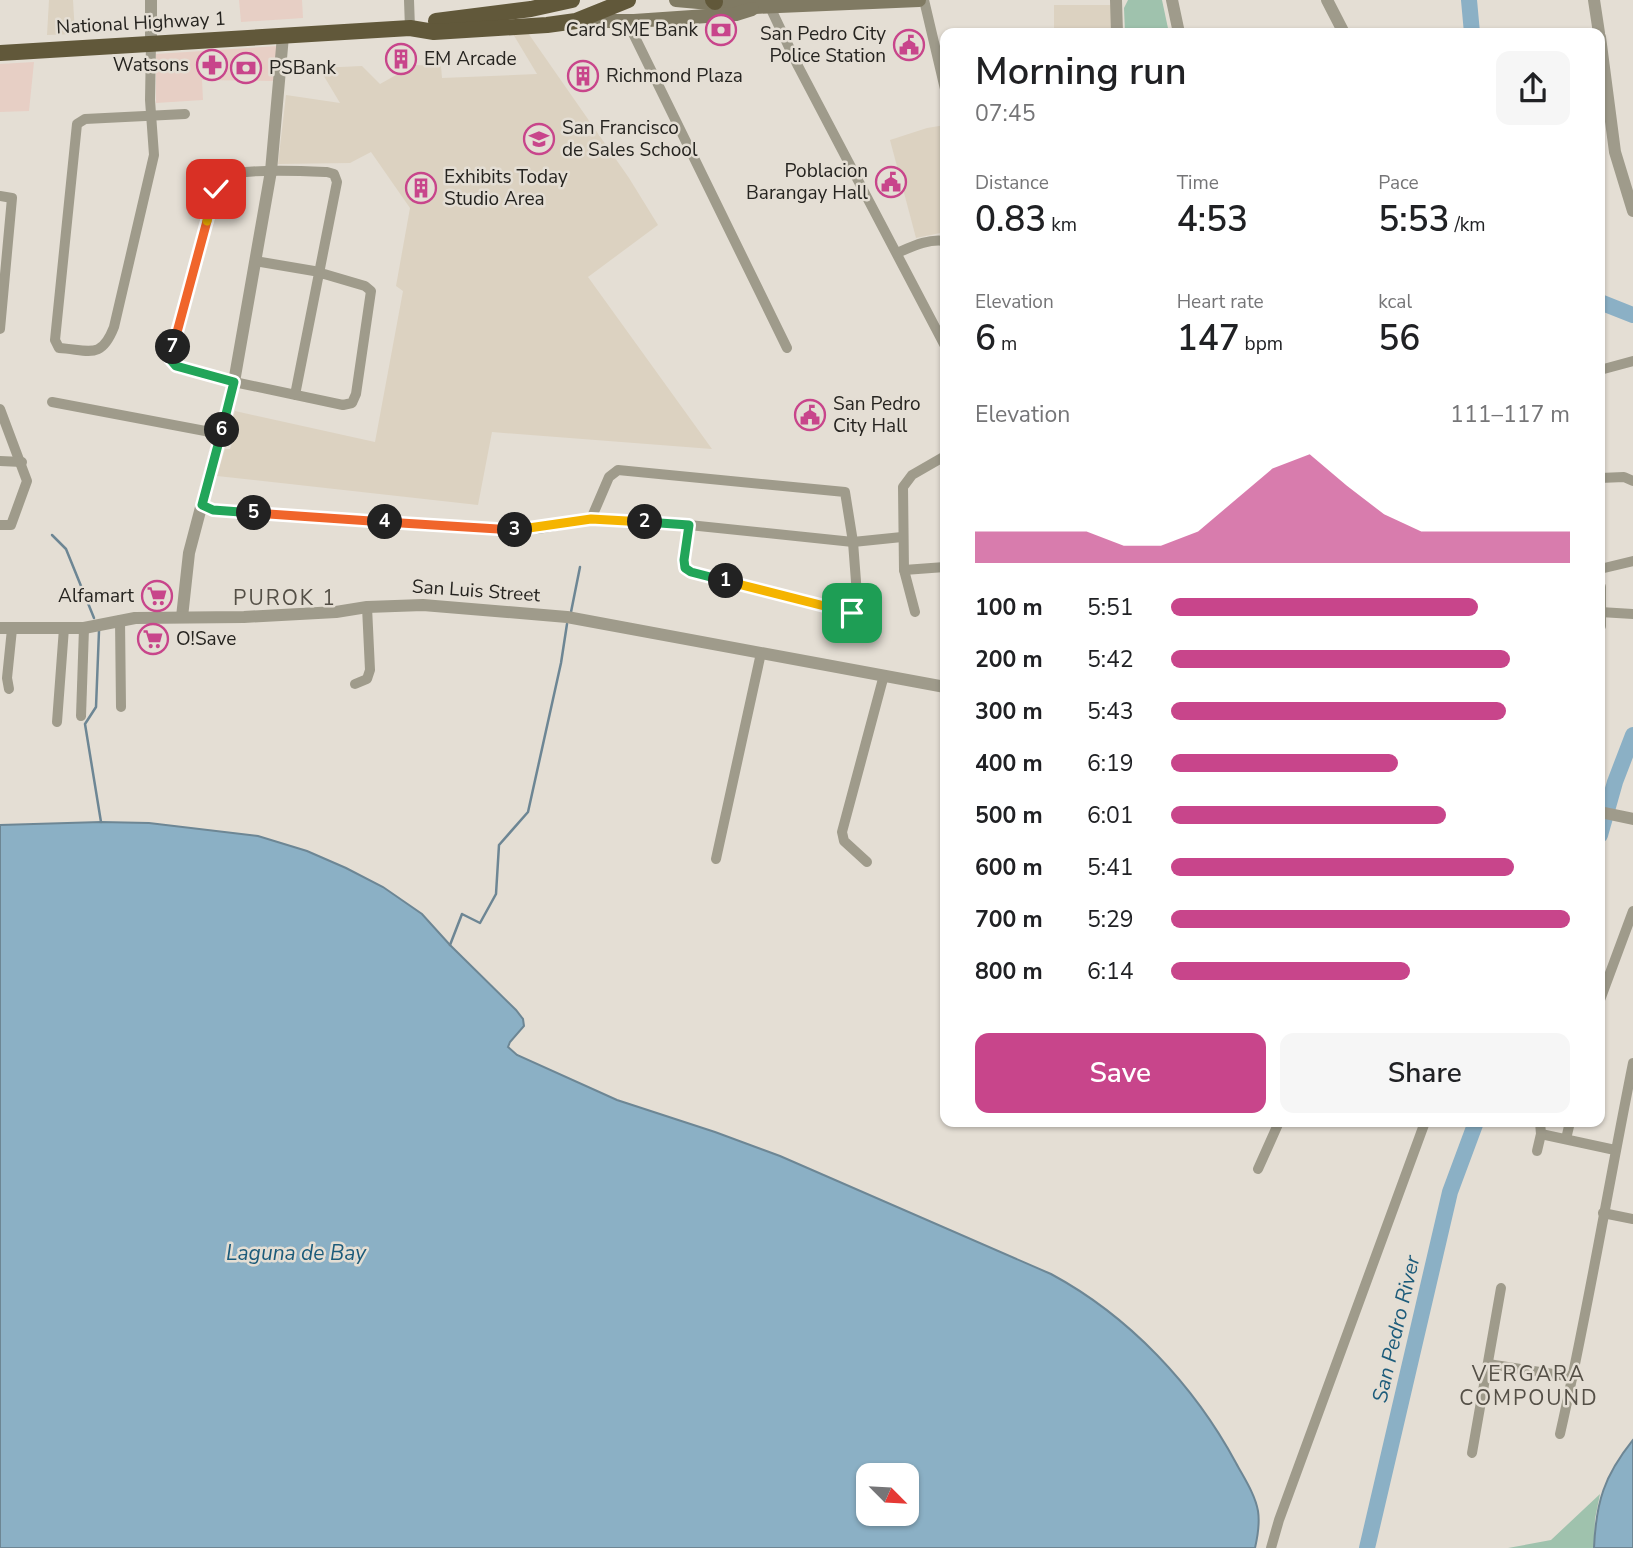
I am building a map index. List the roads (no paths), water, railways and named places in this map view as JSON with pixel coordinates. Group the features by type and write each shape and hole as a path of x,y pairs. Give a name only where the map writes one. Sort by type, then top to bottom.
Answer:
{"highway":[{"name":"National Highway 1","path":"0,53 411,28 572,0"},
{"name":"National Highway 1","path":"411,28 434,32 576,21 628,0"}],"main road":[{"path":"676,0 763,7 921,0"},
{"path":"576,21 627,21 736,14 763,7"}],"street":[{"path":"150,0 152,116 154,155 114,327 105,347 98,351 59,348 54,340 77,124 85,119 152,116 185,114"},
{"path":"409,0 411,28"},
{"path":"921,0 940,70"},
{"path":"1116,0 1117,28"},
{"path":"1172,0 1178,28"},
{"path":"1327,0 1341,28"},
{"path":"1594,0 1598,28"},
{"path":"763,7 803,76 940,336"},
{"path":"627,21 787,348"},
{"path":"182,617 189,553 234,382 256,261 271,171 283,36"},
{"path":"1605,79 1615,152 1633,211"},
{"path":"256,261 319,273 365,286 371,291 356,394 352,403 343,405 295,395 234,382 180,369 172,363 171,353 218,185 228,175 271,171 334,174 336,178 319,273 295,395"},
{"path":"0,196 12,198 0,329"},
{"path":"897,253 917,244 940,240"},
{"path":"1605,368 1633,360"},
{"path":"52,402 221,434"},
{"path":"0,409 27,481 11,525 0,524"},
{"path":"915,612 904,570 904,482 940,459"},
{"path":"0,461 22,463"},
{"path":"591,519 609,477 614,471 623,470 845,492 859,604 856,611 848,613 688,571 684,560 689,525"},
{"path":"1605,478 1617,477 1633,481"},
{"path":"202,505 213,510 491,530 538,528 591,519 689,525 853,542 902,537"},
{"path":"1605,568 1633,561"},
{"path":"904,570 940,566"},
{"name":"San Luis Street","path":"6,629 84,628 120,621 335,612 367,607 423,605 567,617 940,686"},
{"path":"355,684 367,679 370,670 367,607"},
{"path":"1605,612 1633,614"},
{"path":"120,621 121,706"},
{"path":"57,722 64,628"},
{"path":"81,716 84,628"},
{"path":"6,629 9,689"},
{"path":"716,859 761,653"},
{"path":"867,862 844,841 842,832 884,675"},
{"path":"1605,813 1630,818"},
{"path":"1605,987 1633,911"},
{"path":"1560,1434 1633,1063"},
{"path":"1258,1169 1277,1127"},
{"path":"1271,1548 1423,1127"},
{"path":"1537,1151 1540,1127"},
{"path":"1566,1139 1569,1127"},
{"path":"1541,1134 1615,1150"},
{"path":"1603,1213 1633,1219"},
{"path":"1472,1453 1501,1288"},
{"path":"1488,1364 1573,1377"}],"water":[{"name":"Laguna de Bay","path":"101,822 149,823 258,836 307,851 346,868 383,887 422,914 516,1010 523,1019 524,1026 508,1047 517,1055 617,1100 780,1156 1051,1274 1080,1291 1133,1332 1180,1380 1219,1434 1249,1486 1259,1516 1255,1548 0,1548 0,825"},
{"path":"1633,1440 1633,1548 1594,1548 1603,1490"}],"waterway":[{"name":"San Pedro River","path":"1469,0 1472,28"},
{"name":"San Pedro River","path":"1605,304 1633,315"},
{"path":"52,535 66,549 94,618"},
{"path":"571,612 580,567"},
{"path":"450,945 462,914 480,923 496,894 499,845 528,812 567,624"},
{"path":"99,631 96,707 85,724 101,822"},
{"name":"San Pedro River","path":"1605,817 1633,735"},
{"name":"San Pedro River","path":"1367,1548 1450,1192 1474,1127"}],"place":[{"name":"Card SME Bank","path":"721,30"},
{"name":"San Pedro City Police Station","path":"909,45"},
{"name":"EM Arcade","path":"401,59"},
{"name":"Watsons","path":"212,65"},
{"name":"PSBank","path":"246,68"},
{"name":"Richmond Plaza","path":"583,76"},
{"name":"San Francisco de Sales School","path":"539,139"},
{"name":"Poblacion Barangay Hall","path":"891,182"},
{"name":"Exhibits Today Studio Area","path":"421,188"},
{"name":"San Pedro City Hall","path":"810,415"},
{"name":"Alfamart","path":"157,596"},
{"name":"O!Save","path":"153,639"}],"district":[{"name":"PUROK 1","path":"285,598"},
{"name":"VERGARA COMPOUND","path":"1529,1386"}]}
